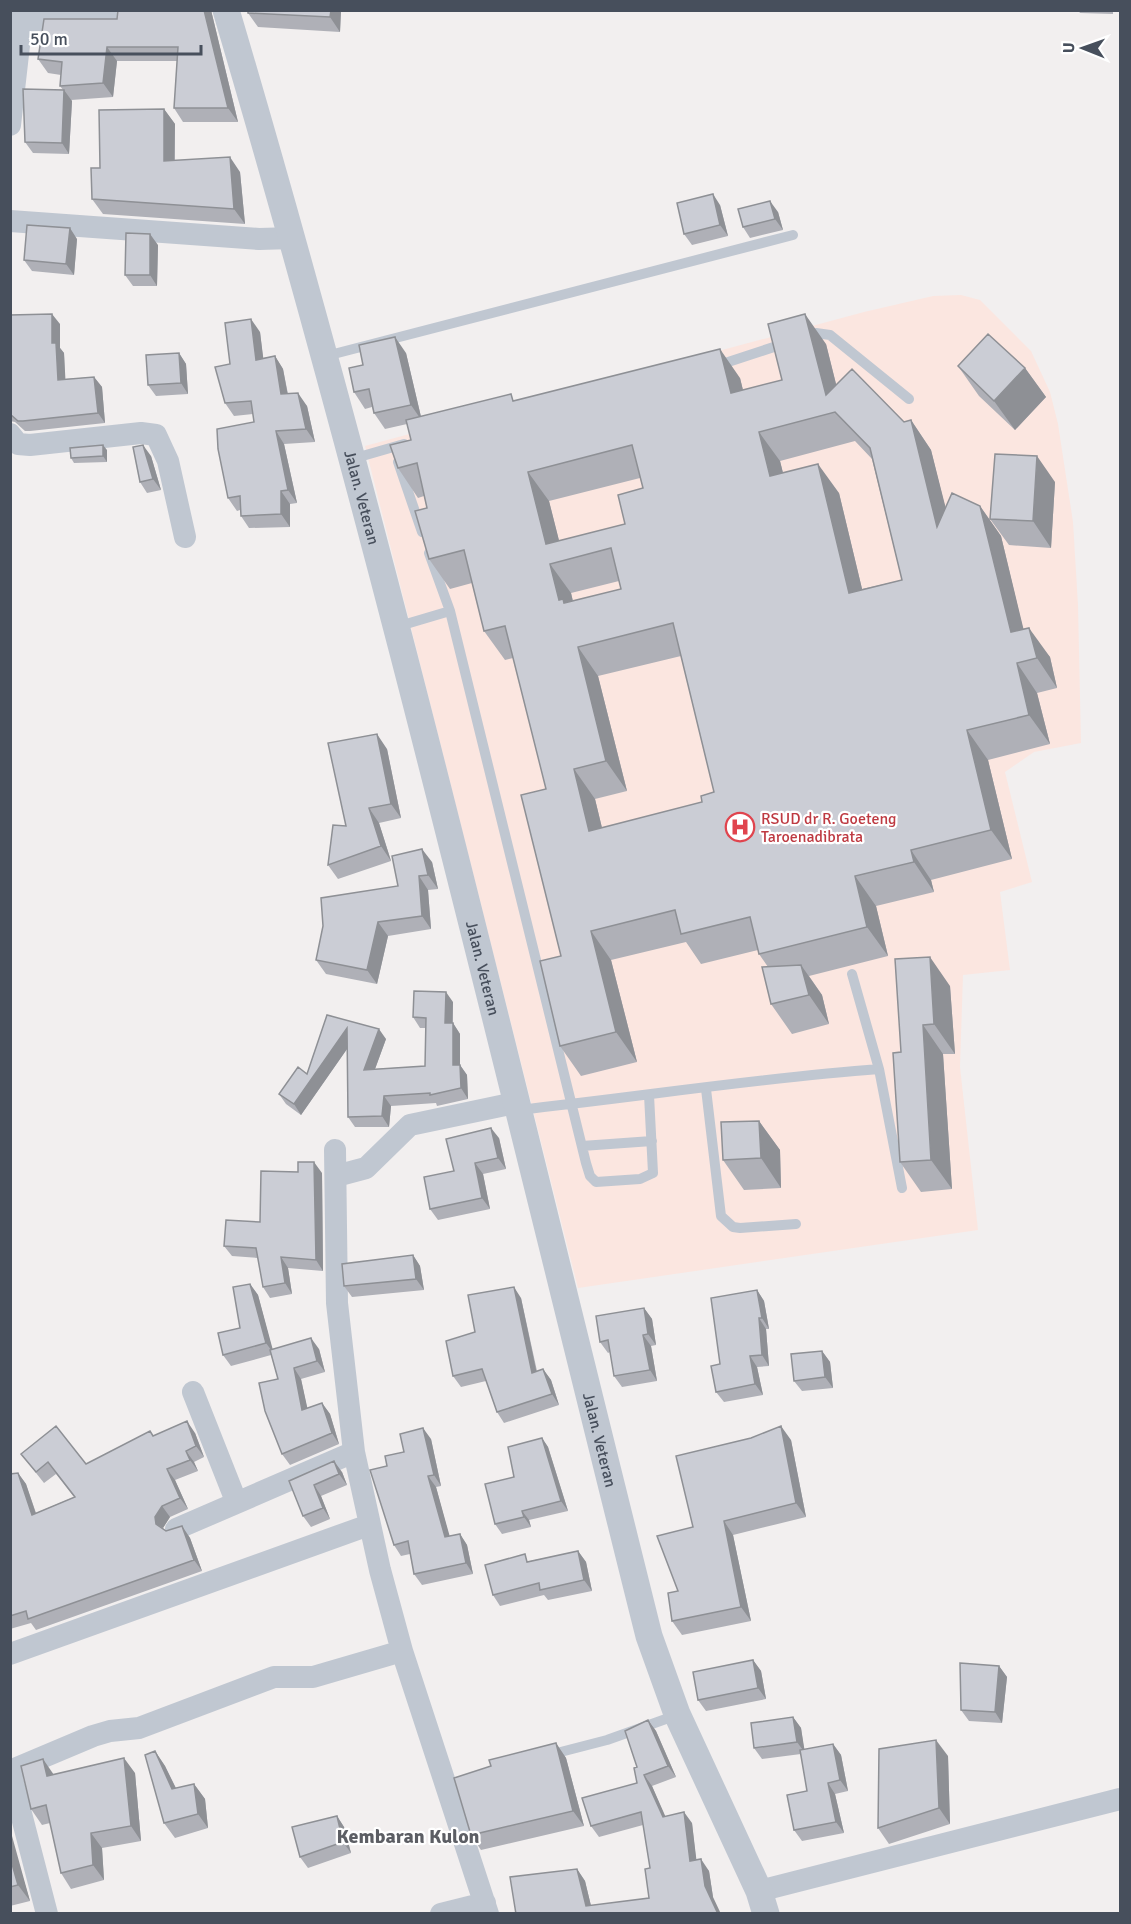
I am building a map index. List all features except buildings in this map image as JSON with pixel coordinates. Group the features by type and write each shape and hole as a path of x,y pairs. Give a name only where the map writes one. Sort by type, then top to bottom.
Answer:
{"street":[{"path":"10,125 23,16 127,10"},
{"name":"Jalan. Veteran","path":"226,10 326,356 649,1636 677,1714 763,1902"},
{"path":"10,221 259,239 293,238"},
{"path":"10,434 18,444 30,445 141,433 156,435 168,461 185,537"},
{"path":"336,1176 366,1168 410,1125 422,1120 516,1106"},
{"path":"335,1150 338,1303 354,1452 369,1525 402,1651 486,1908 441,1914"},
{"path":"193,1392 236,1501"},
{"path":"176,1528 354,1452"},
{"path":"10,1654 369,1525"},
{"path":"47,1914 11,1774 93,1736 139,1728 274,1677 312,1677 402,1651"},
{"path":"763,1902 1120,1799"}],"lane":[{"path":"326,356 793,235"},
{"path":"708,368 816,333 825,334 909,399"},
{"path":"352,459 414,441"},
{"path":"393,447 450,611 582,1146 590,1176 596,1182 640,1179 652,1173 649,1095"},
{"path":"396,627 450,611"},
{"path":"852,974 879,1069 902,1188"},
{"path":"516,1106 572,1104 706,1089 773,1077 879,1069"},
{"path":"706,1089 721,1216 733,1227 740,1228 796,1224"},
{"path":"582,1146 652,1141"},
{"path":"538,1757 607,1740 677,1714"}],"shaded area":[{"name":"RSUD dr R. Goeteng Taroenadibrata","path":"961,295 980,300 1031,351 1050,392 1058,424 1073,522 1078,605 1081,743 1034,752 1005,772 1032,882 1000,892 1010,970 963,975 960,1067 978,1230 578,1288 365,446 864,312 933,296"}],"place":[{"name":"RSUD dr R. Goeteng Taroenadibrata","path":"740,827"}],"district":[{"name":"Kembaran Kulon","path":"408,1836"}]}
